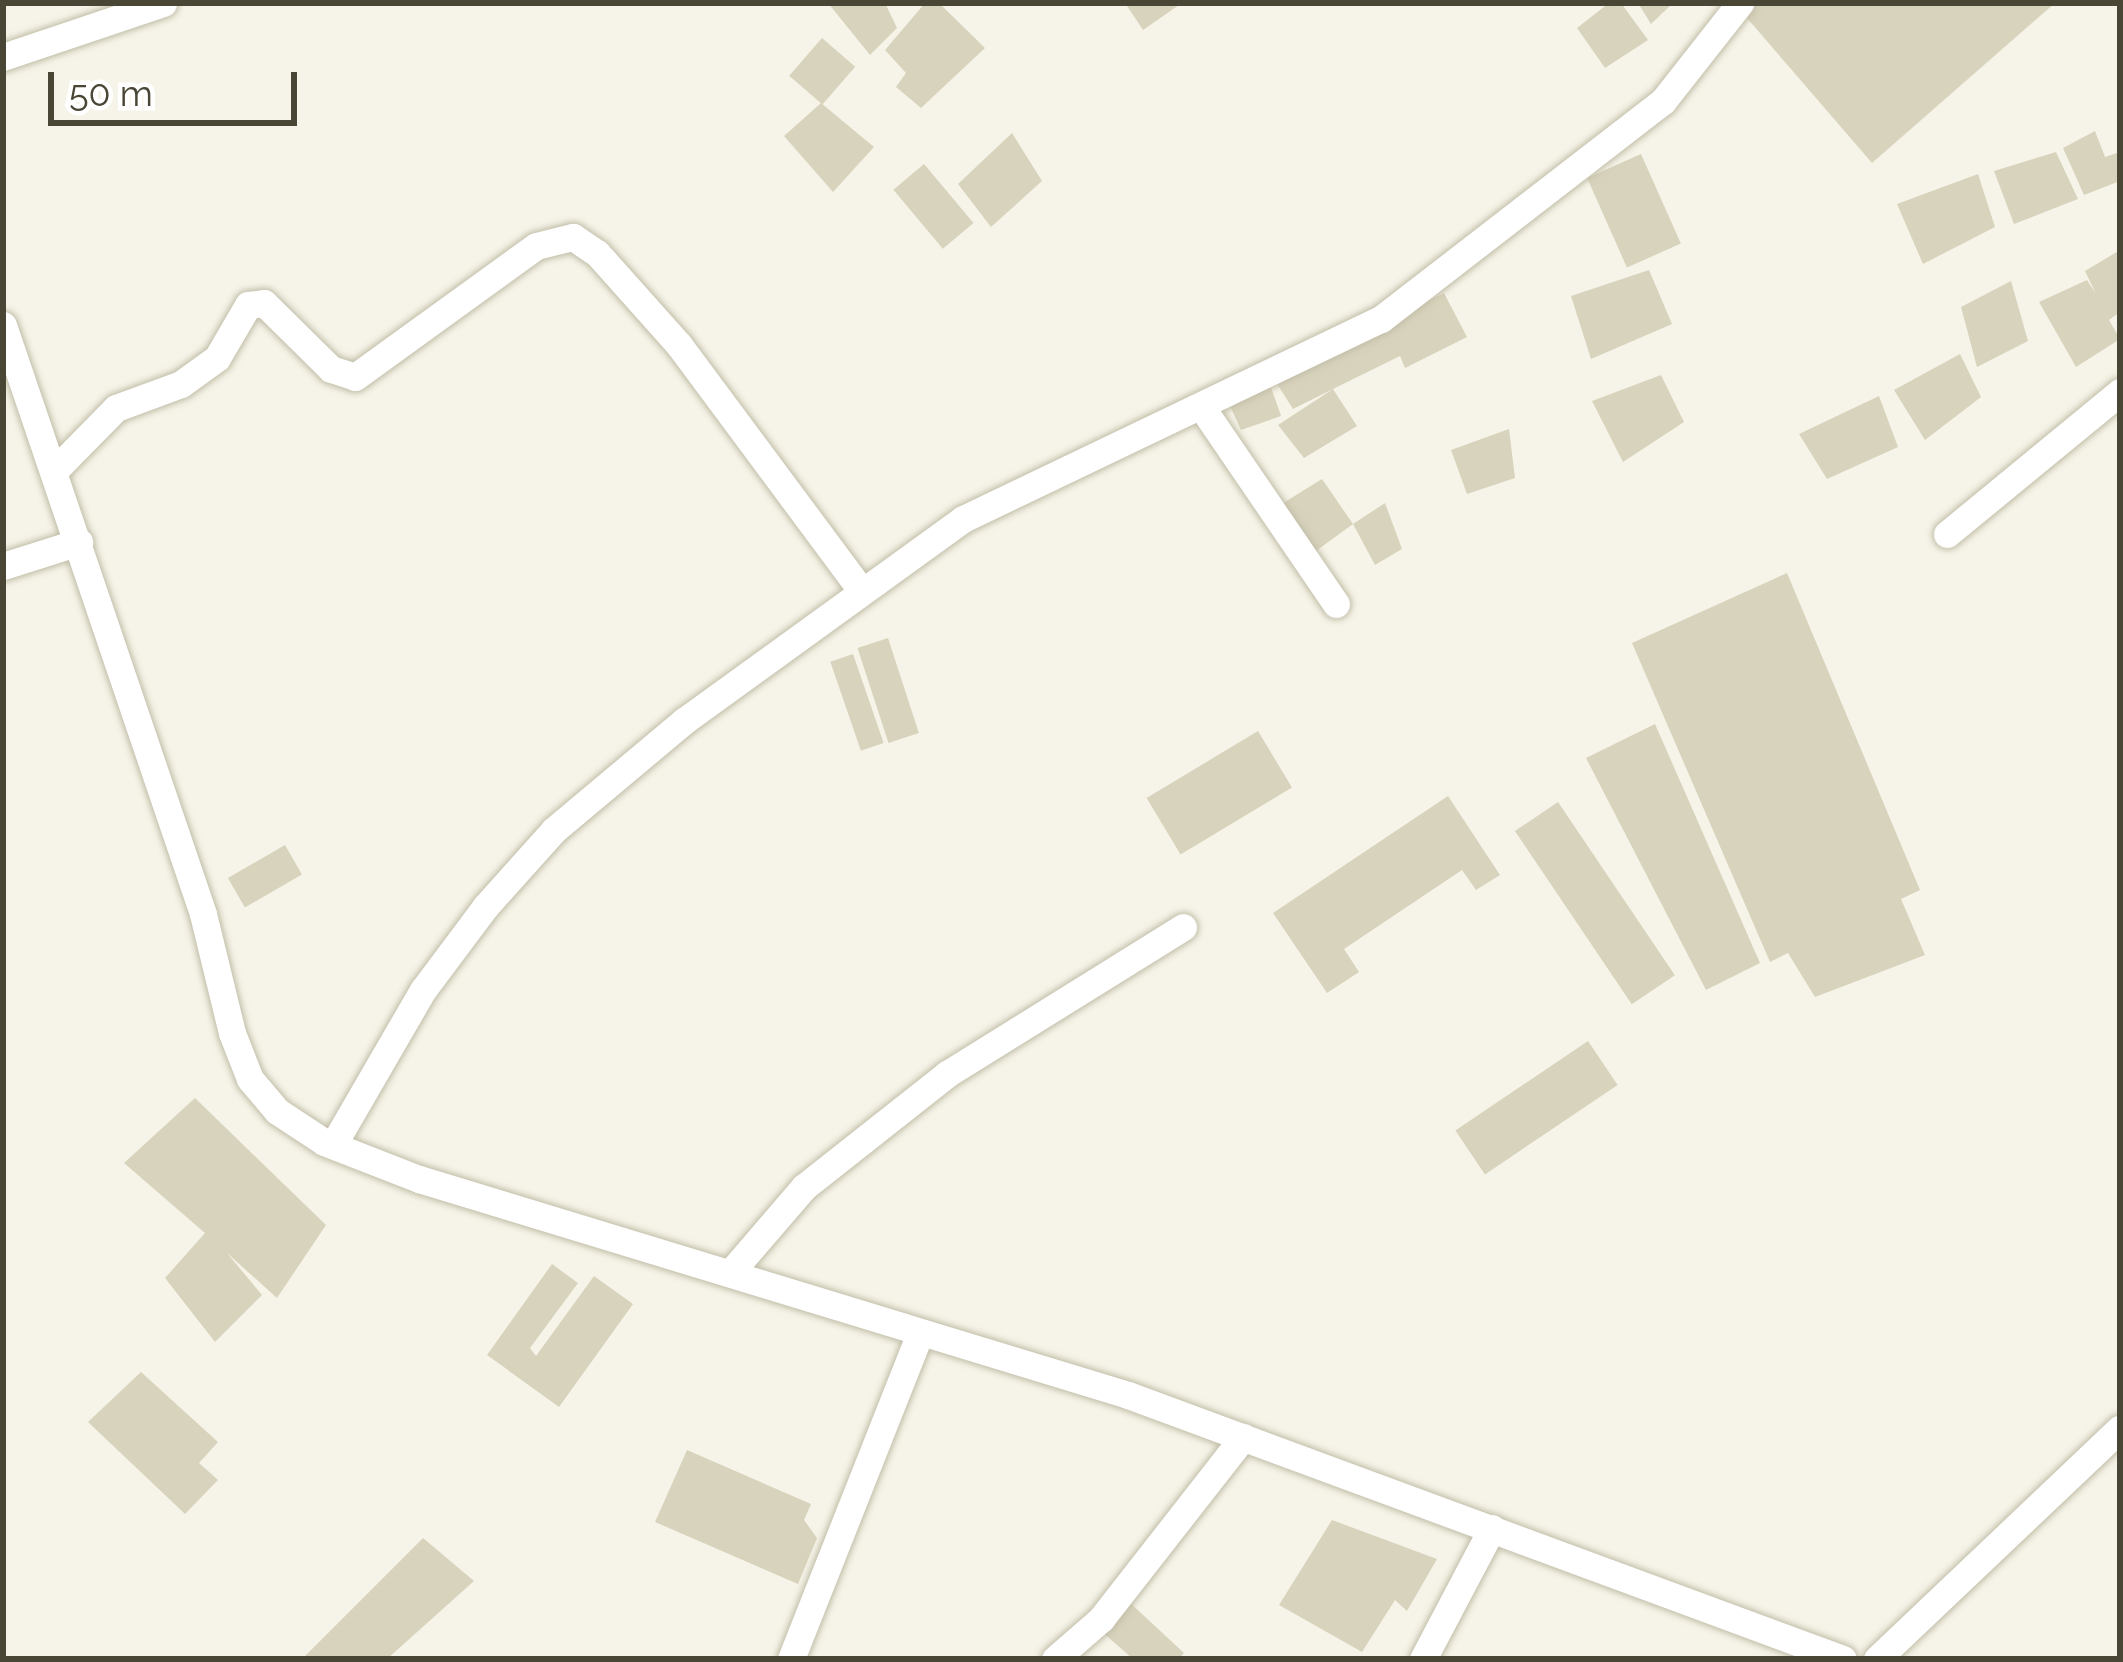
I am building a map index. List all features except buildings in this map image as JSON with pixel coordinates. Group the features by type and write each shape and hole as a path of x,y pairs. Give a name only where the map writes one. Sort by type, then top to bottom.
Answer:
{"street":[{"path":"3,57 163,3"},
{"path":"333,1145 423,990 554,830 860,590 1036,478 1203,409 1381,319 1664,101 1740,3"},
{"path":"54,471 116,408 181,383 217,358 248,304 264,303 331,369 355,377 536,246 573,237 597,253 679,345 860,590"},
{"path":"3,325 79,542 250,1079 277,1112 333,1145 418,1179 1244,1437 1830,1657"},
{"path":"1947,533 2120,392"},
{"path":"1203,409 1336,604"},
{"path":"3,566 79,542"},
{"path":"730,1273 804,1187 932,1086 1184,927"},
{"path":"791,1659 920,1334"},
{"path":"1876,1659 2120,1427"},
{"path":"1055,1659 1101,1619 1244,1437"},
{"path":"1423,1659 1492,1528"}]}
